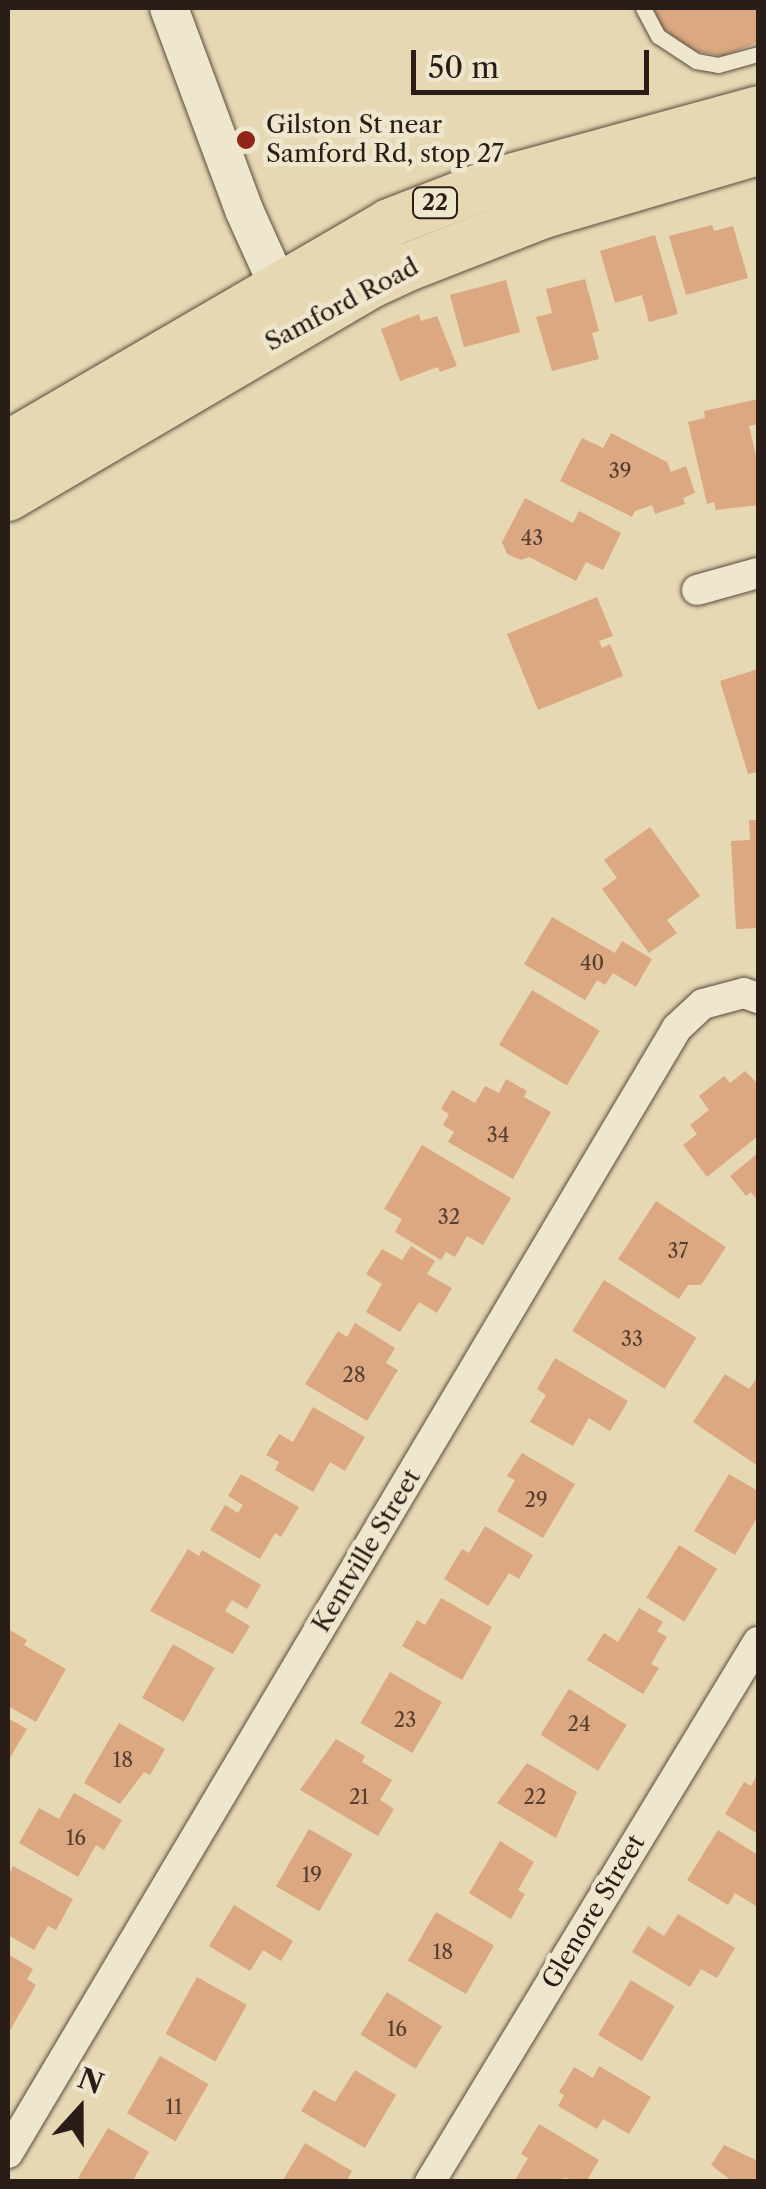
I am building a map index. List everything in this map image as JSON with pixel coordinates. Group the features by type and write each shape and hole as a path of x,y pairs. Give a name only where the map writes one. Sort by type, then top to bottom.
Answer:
{"main road":[{"name":"Samford Road","path":"8,497 288,306 388,223 435,202 544,167 758,110"},
{"name":"Samford Road","path":"8,445 288,306 367,286 472,241 598,196 758,151"}],"street":[{"path":"169,8 244,210 288,306"},
{"path":"697,590 758,572"},
{"name":"Kentville Street","path":"8,2153 677,1028 704,1004 744,993 758,998"},
{"name":"Glenore Street","path":"430,2182 758,1642"}],"lane":[{"path":"643,8 658,36 696,61 718,64 758,54"}],"building":[{"path":"653,8 758,8 758,42 723,56 689,50 662,27"},
{"path":"712,225 714,231 733,226 748,278 686,295 669,236"},
{"path":"655,235 678,314 649,322 642,295 615,303 600,251"},
{"path":"585,279 599,331 592,333 599,359 552,371 536,317 552,313 546,289"},
{"path":"506,280 520,332 464,347 450,295"},
{"path":"419,314 421,321 437,316 457,366 440,372 438,367 400,381 381,329"},
{"path":"758,399 758,424 749,426 758,464 758,505 716,510 714,502 707,504 688,422 705,418 704,411"},
{"path":"611,433 667,462 671,472 686,466 695,493 683,498 685,504 655,514 652,505 635,511 632,517 560,481 582,438 603,448"},
{"path":"525,498 573,523 579,511 621,533 603,570 586,562 576,581 529,557 521,560 507,554 502,542"},
{"path":"597,597 613,636 599,641 602,648 610,644 623,676 538,710 507,634"},
{"path":"758,669 758,772 748,774 720,681"},
{"path":"749,820 758,820 758,928 736,929 731,841 750,840"},
{"path":"650,827 700,896 667,920 677,933 649,953 602,889 617,878 604,860"},
{"path":"552,917 615,953 622,941 652,959 636,987 613,973 605,985 597,980 585,1000 524,964"},
{"path":"532,990 600,1031 567,1086 499,1045"},
{"path":"745,1071 758,1084 758,1136 707,1177 683,1145 697,1134 690,1125 709,1110 699,1096 724,1076 730,1083"},
{"path":"506,1079 527,1091 524,1097 551,1112 513,1179 448,1142 454,1132 443,1125 449,1114 441,1109 452,1090 475,1103 485,1086 499,1093"},
{"path":"422,1145 511,1198 483,1245 467,1236 455,1257 446,1252 441,1260 395,1232 402,1219 384,1209"},
{"path":"758,1153 758,1201 751,1192 746,1196 730,1176"},
{"path":"656,1201 726,1247 701,1285 688,1285 679,1299 618,1259"},
{"path":"411,1246 435,1261 427,1274 452,1288 437,1313 419,1302 400,1332 366,1312 382,1284 366,1274 382,1249 402,1260"},
{"path":"604,1280 696,1338 665,1389 572,1331"},
{"path":"355,1323 395,1348 386,1363 398,1370 367,1421 305,1384 338,1331 347,1337"},
{"path":"555,1358 628,1401 610,1431 589,1418 573,1446 530,1422 546,1395 537,1389"},
{"path":"725,1374 749,1389 758,1376 758,1466 693,1422"},
{"path":"313,1407 365,1437 345,1471 330,1462 313,1492 275,1470 279,1462 266,1455 279,1434 293,1442"},
{"path":"522,1453 575,1484 543,1538 497,1511 515,1480 507,1476"},
{"path":"241,1474 299,1507 281,1537 275,1533 260,1559 210,1530 225,1505 238,1513 243,1505 228,1496"},
{"path":"729,1474 758,1491 758,1516 735,1555 694,1531"},
{"path":"485,1526 533,1555 519,1579 509,1573 488,1606 444,1579 462,1549 469,1553"},
{"path":"679,1545 717,1569 684,1621 646,1598"},
{"path":"188,1549 199,1556 202,1550 261,1585 247,1609 232,1600 225,1611 250,1626 233,1654 150,1611"},
{"path":"441,1598 492,1627 462,1680 402,1646 417,1620 425,1625"},
{"path":"639,1608 663,1622 657,1631 667,1637 651,1664 659,1668 643,1694 587,1660 604,1633 618,1642"},
{"path":"8,1629 27,1640 24,1645 66,1669 36,1722 8,1706"},
{"path":"173,1644 215,1668 184,1722 142,1698"},
{"path":"390,1672 442,1702 412,1753 360,1723"},
{"path":"569,1689 627,1725 598,1771 540,1735"},
{"path":"8,1718 27,1729 8,1761"},
{"path":"119,1723 165,1749 150,1775 144,1772 120,1804 84,1783"},
{"path":"336,1739 365,1756 362,1762 392,1780 380,1800 394,1809 378,1836 300,1790"},
{"path":"527,1763 577,1792 556,1838 497,1803"},
{"path":"758,1773 758,1834 725,1814 744,1782 751,1786"},
{"path":"74,1793 122,1820 104,1850 96,1845 78,1877 19,1843 39,1808 59,1819"},
{"path":"309,1829 352,1854 319,1911 276,1886"},
{"path":"718,1830 758,1855 756,1906 735,1893 728,1905 687,1880"},
{"path":"500,1841 534,1862 518,1890 525,1894 511,1919 469,1893"},
{"path":"13,1866 73,1899 56,1930 48,1926 34,1950 8,1935 8,1876"},
{"path":"234,1905 293,1941 281,1961 263,1950 250,1971 209,1946"},
{"path":"436,1912 494,1946 466,1994 408,1960"},
{"path":"678,1914 735,1948 717,1978 701,1969 690,1987 632,1952 648,1926 664,1936"},
{"path":"8,1954 33,1969 27,1979 36,1985 8,2034"},
{"path":"197,1977 247,2005 215,2061 165,2034"},
{"path":"631,1980 675,2006 642,2061 598,2035"},
{"path":"387,1992 442,2026 416,2069 361,2034"},
{"path":"160,2056 208,2084 175,2141 127,2113"},
{"path":"599,2066 651,2097 629,2134 603,2119 597,2129 558,2106 564,2095 559,2092 574,2067 593,2078"},
{"path":"355,2070 396,2095 365,2148 301,2111 314,2090 335,2102"},
{"path":"539,2124 599,2160 586,2182 564,2178 561,2182 514,2182 528,2158 521,2154"},
{"path":"108,2128 149,2152 132,2182 84,2182 78,2178"},
{"path":"305,2143 352,2171 346,2182 282,2182"},
{"path":"724,2145 758,2161 758,2182 733,2182 711,2165"}],"place":[{"name":"Gilston St near Samford Rd, stop 27","path":"246,140"}]}
